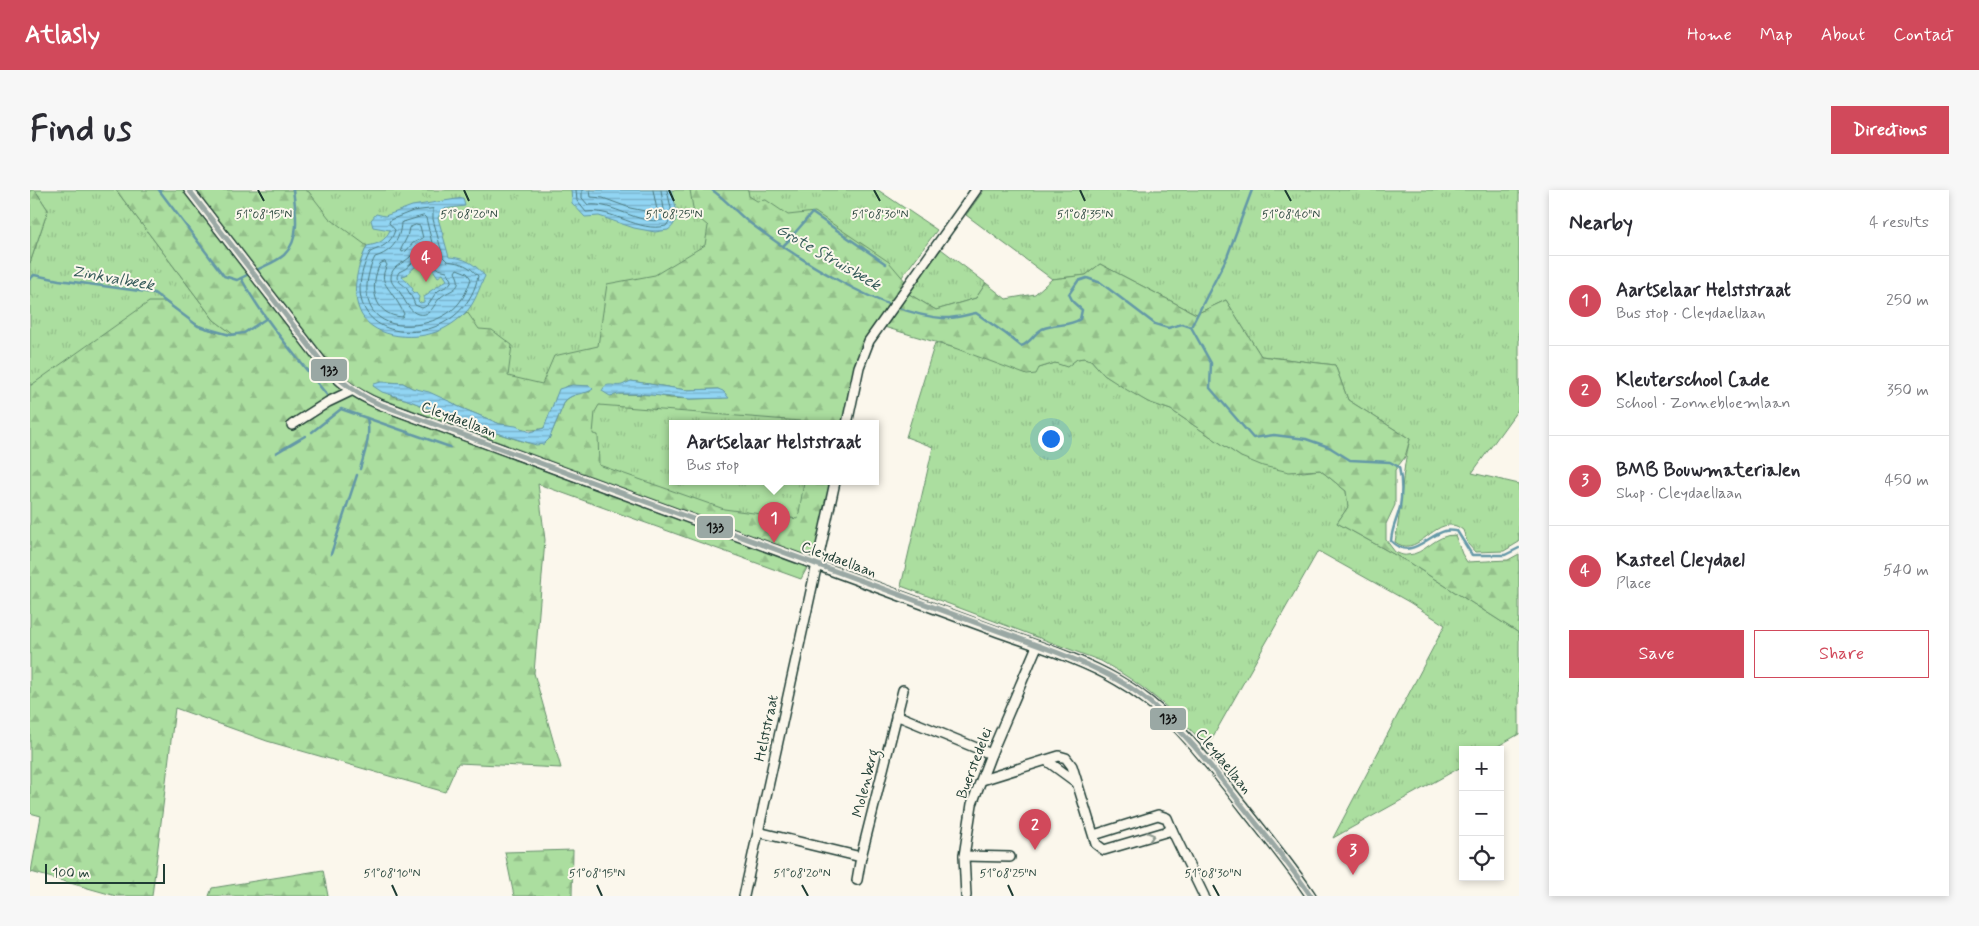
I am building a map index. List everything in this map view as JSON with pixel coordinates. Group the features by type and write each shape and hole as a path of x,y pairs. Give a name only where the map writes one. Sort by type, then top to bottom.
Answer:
{"street":[{"name":"Cleydaellaan","path":"189,190 329,370 351,391 378,404 1037,646 1116,679 1150,701 1175,723 1280,854 1311,896"},
{"path":"848,420 862,358 869,342 976,190"},
{"path":"292,425 328,402 351,391"},
{"name":"Helststraat","path":"744,896 834,485"},
{"name":"Buerstedelei","path":"966,896 964,856 972,804 1037,646"},
{"name":"Molenberg","path":"857,880 861,857 903,690"},
{"path":"896,715 991,754"},
{"path":"982,780 1059,756 1066,758 1072,766 1096,844 1104,850 1172,830"},
{"path":"1046,760 1077,782"},
{"path":"1094,835 1158,815 1167,818 1204,896"},
{"path":"758,832 861,857"},
{"path":"964,856 1010,857"}],"green space":[{"path":"30,190 35,190 48,210 30,263"},
{"path":"35,190 116,190 214,320 235,335 211,330 188,319 30,385 30,263 48,210"},
{"path":"116,190 305,190 309,192 329,218 367,246 359,265 390,334 423,335 432,333 440,330 467,312 479,329 492,330 512,345 508,376 542,384 554,356 598,346 607,284 655,275 705,245 708,226 694,214 690,190 748,190 749,196 757,201 766,200 788,215 815,212 889,262 906,282 887,307 867,339 845,420 788,420 599,405 595,412 593,434 598,435 599,465 724,509 798,519 804,485 831,485 819,546 801,579 538,484 545,540 534,673 561,768 458,763 445,792 267,741 175,708 152,896 116,896 31,872 41,816 30,813 30,386 149,302 165,302 198,326 234,335 214,320","holes":["631,381 686,390 718,389 726,394 723,398 690,399 656,395 619,394","388,382 403,383 500,424 527,430 544,428 567,386 590,386 590,392 577,394 565,401 549,439 528,443 477,427 389,394"]},
{"path":"292,190 878,190 937,230 884,301 840,420 669,420 669,485 827,485 816,544 585,465"},
{"path":"984,190 1519,190 1519,408 1472,473 1519,484 1519,542 1504,551 1475,552 1468,544 1463,530 1452,525 1437,529 1410,546 1403,546 1395,542 1410,439 1348,400 1335,365 1261,356 1226,300 1196,314 1100,264 1086,275 1052,279 966,215"},
{"path":"941,249 986,283 976,298 936,310 909,294"},
{"path":"1100,264 1196,314 1226,300 1261,356 1335,365 1348,400 1410,439 1405,457 1395,470 1395,505 1386,524 1386,540 1395,552 1405,555 1419,552 1442,538 1455,535 1467,562 1508,560 1519,554 1519,633 1408,562 1337,523 1348,507 1346,491 1320,470 1289,472 1263,466 1241,457 1171,410 1148,402 1127,390 1104,375 1091,360 1077,359 1067,367 1055,363 1039,368 1036,374 1027,375 952,347 884,327 909,294 936,310 976,298 986,283 1006,299 1035,294 1052,279 1086,275"},
{"path":"935,343 1039,368 1055,363 1067,366 1077,359 1091,360 1104,375 1148,402 1171,410 1241,457 1303,472 1320,470 1346,491 1348,507 1337,523 1408,562 1519,633 1519,734 1498,746 1459,746 1459,768 1333,838 1445,625 1409,602 1318,551 1207,747 1157,699 1131,679 1101,661 901,586 933,447 906,437"},
{"path":"573,850 572,896 514,896 505,852"},
{"path":"323,870 328,896 209,896 212,888"}],"water":[{"path":"571,190 671,190 676,212 675,222 668,230 655,232 634,228 599,216 585,217 572,203"},
{"path":"463,198 465,206 442,209 438,218 449,257 469,262 485,276 472,305 465,313 444,328 426,335 392,335 372,326 364,319 359,309 356,293 358,269 367,246 381,241 390,230 373,227 371,220 376,214 385,216 412,206","holes":["425,258 438,277 443,274 447,280 429,292 424,297 424,302 420,303 418,301 419,297 412,291 413,289 402,276 406,275"]},
{"path":"631,381 686,390 718,389 723,391 729,398 690,399 642,394 610,396 602,391 608,385 622,385"},
{"path":"381,382 403,383 412,388 429,392 500,424 516,426 530,432 544,428 559,389 572,385 590,386 593,389 568,398 549,439 544,444 536,445 477,427 382,392 373,386"}],"waterway":[{"name":"Grote Struisbeek","path":"159,190 224,276 237,280 251,273"},
{"name":"Grote Struisbeek","path":"255,271 284,255 293,241 296,224 293,190"},
{"name":"Grote Struisbeek","path":"712,190 766,235 813,266 866,295 918,314 942,318 976,313 1021,346 1042,329 1071,323 1080,319 1082,310 1073,302 1069,294 1078,281 1087,278 1101,283 1155,324 1168,328 1182,324 1191,327 1211,363 1210,388 1253,438 1274,435 1306,439 1329,447 1350,460 1390,462 1399,467 1401,502 1391,541 1398,547 1412,548 1445,531 1457,531 1472,555 1505,555 1519,548"},
{"path":"1191,327 1227,257 1252,190"},
{"path":"793,235 812,213 886,264"},
{"path":"783,246 790,239"},
{"name":"Zinkvalbeek","path":"30,279 34,275 154,293 198,326 230,335 244,333 267,318"},
{"path":"241,278 270,324 327,395"},
{"path":"312,432 341,409 450,447"},
{"path":"360,469 368,438 367,418"},
{"path":"276,453 305,436"},
{"path":"331,554 357,475"}],"transit line":[{"name":"133","path":"189,190 321,361 355,391 379,404 1056,652 1108,675 1138,693 1179,729 1275,847 1311,896"}],"place":[{"name":"Kasteel Cleydael","path":"426,282"},
{"name":"Aartselaar Helststraat","path":"774,543"},
{"name":"Kleuterschool Cade","path":"1035,850"},
{"name":"BMB Bouwmaterialen","path":"1353,875"}]}
